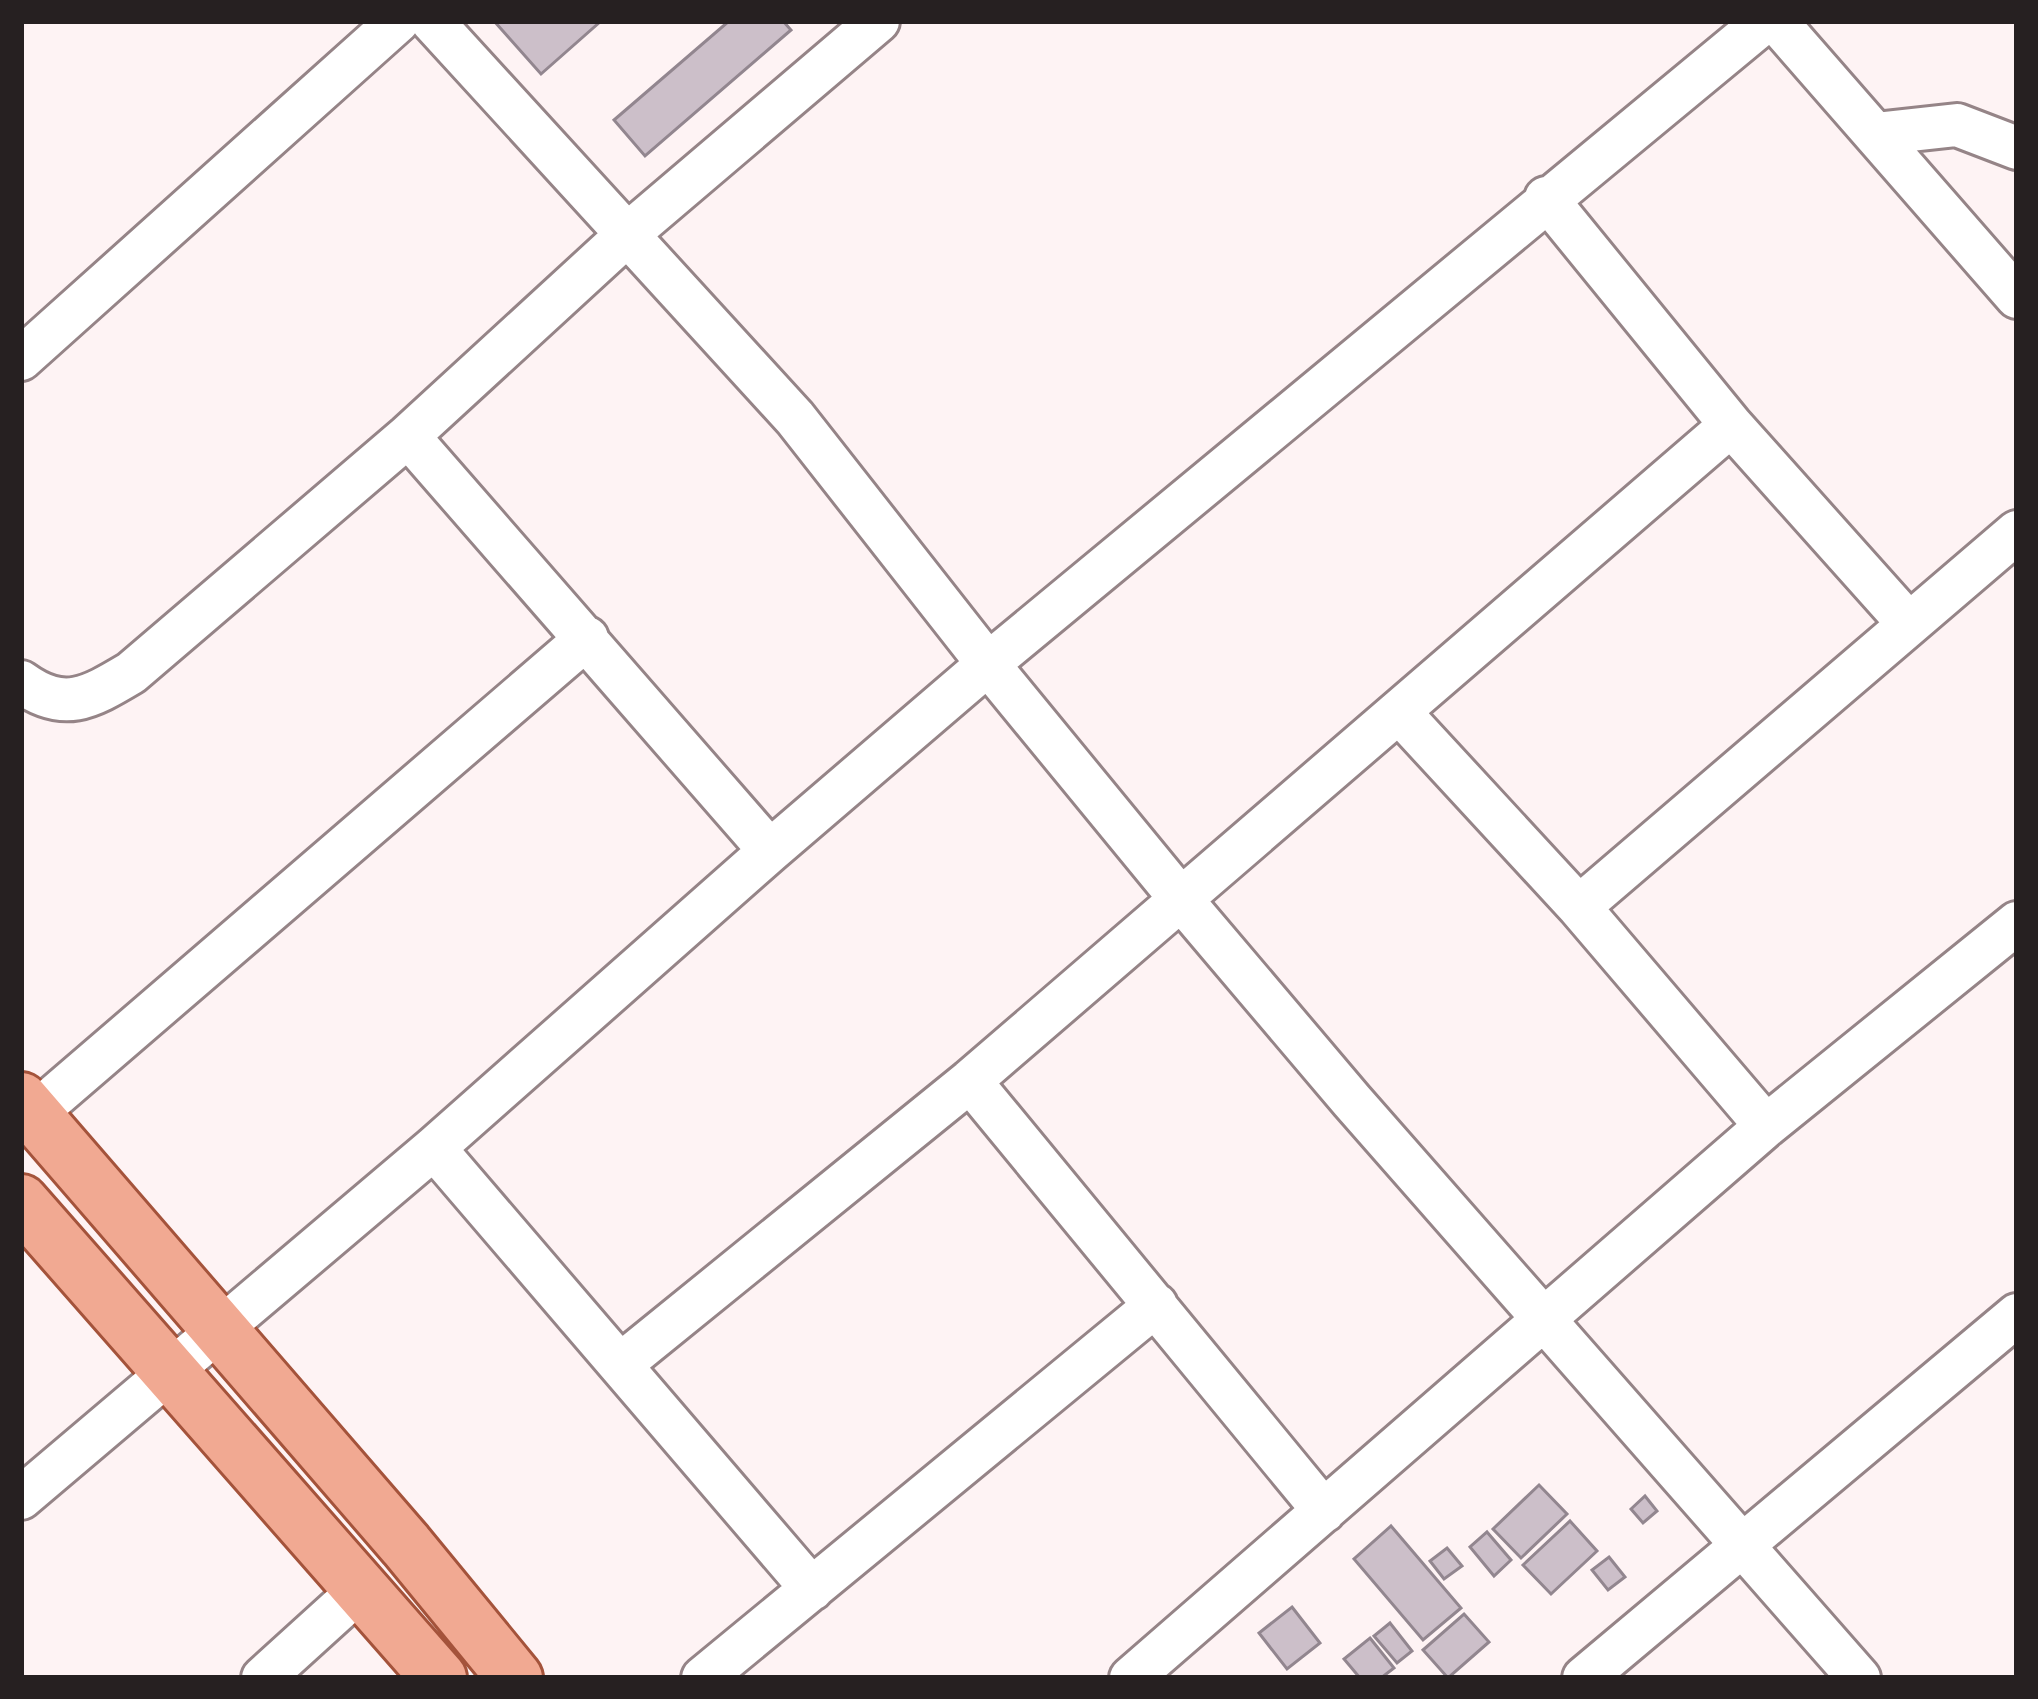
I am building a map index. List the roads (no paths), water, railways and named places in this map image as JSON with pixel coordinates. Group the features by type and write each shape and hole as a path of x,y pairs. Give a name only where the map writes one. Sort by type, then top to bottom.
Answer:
{"main road":[{"path":"27,1108 515,1678"},
{"path":"21,1202 439,1678"}],"street":[{"path":"21,358 398,21"},
{"path":"432,21 795,418 1180,898 1859,1678"},
{"path":"21,682 41,696 64,701 95,694 131,673 408,436 628,232 878,21"},
{"path":"21,1498 434,1148 988,664 1765,21"},
{"path":"1776,21 2017,297"},
{"path":"1875,134 1957,124 2017,148"},
{"path":"1546,198 1731,425 1908,623"},
{"path":"620,1365 970,1081 1731,425"},
{"path":"408,436 770,851"},
{"path":"1579,907 2017,532"},
{"path":"27,1108 586,638"},
{"path":"1400,713 1579,907 1766,1126"},
{"path":"1132,1678 1766,1126 2017,923"},
{"path":"970,1081 1324,1511"},
{"path":"434,1148 812,1589"},
{"path":"703,1678 1156,1305"},
{"path":"1584,1678 2017,1315"},
{"path":"263,1678 361,1589"}]}
